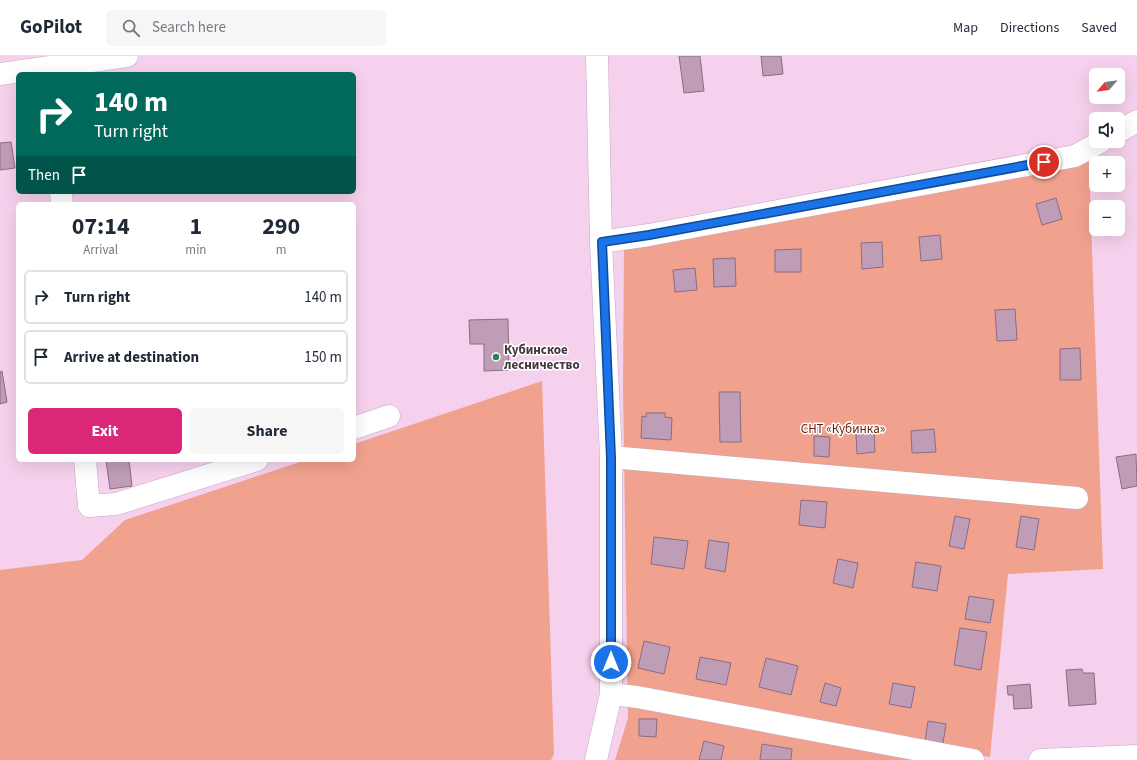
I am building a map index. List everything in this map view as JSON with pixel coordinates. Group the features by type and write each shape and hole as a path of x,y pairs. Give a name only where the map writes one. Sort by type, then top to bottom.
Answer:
{"street":[{"path":"25,72 50,70 127,56"},
{"path":"596,760 611,694 611,458 602,242 597,56"},
{"path":"0,74 16,73"},
{"path":"1125,128 1137,121"},
{"path":"602,242 649,235 1075,156 1089,148"},
{"path":"356,427 390,416"},
{"path":"611,458 1077,498"},
{"path":"85,462 89,506 116,504 251,462"},
{"path":"611,694 637,697 973,760"},
{"path":"1040,760 1137,756"}],"green space":[{"name":"СНТ «Кубинка»","path":"1089,162 1090,200 1089,200 1089,236 1092,236 1103,569 1008,574 990,757 948,750 945,760 615,760 628,718 623,389 624,244"},
{"path":"542,381 554,754 551,760 0,760 0,570 82,560 125,520 300,462 356,462 356,443"}],"building":[{"path":"679,56 700,56 704,91 684,93"},
{"path":"761,56 781,56 783,74 763,76"},
{"path":"11,142 15,168 0,170 0,143"},
{"path":"1056,198 1062,219 1042,225 1036,204"},
{"path":"940,235 942,259 921,261 919,237"},
{"path":"882,242 883,267 862,269 861,243"},
{"path":"801,249 801,272 775,272 775,250"},
{"path":"735,258 736,286 714,287 713,259"},
{"path":"695,268 697,290 675,292 673,270"},
{"path":"1015,309 1017,340 997,341 995,310"},
{"name":"Кубинское лесничество","path":"508,319 509,370 484,371 484,344 470,344 469,320"},
{"path":"1080,348 1081,380 1060,380 1060,349"},
{"path":"2,371 7,402 0,404 0,372"},
{"path":"719,392 740,392 741,442 720,442"},
{"path":"646,413 665,413 665,417 672,418 671,440 641,438 642,416 646,417"},
{"path":"934,429 936,452 912,453 911,431"},
{"path":"874,433 875,452 857,454 856,434"},
{"path":"814,436 830,437 829,457 814,456"},
{"path":"1136,454 1137,486 1122,489 1116,457"},
{"path":"106,462 129,462 132,486 110,489"},
{"path":"801,500 827,502 825,528 799,525"},
{"path":"955,516 970,519 964,549 949,546"},
{"path":"1021,516 1039,519 1034,550 1016,547"},
{"path":"654,537 688,541 684,569 651,564"},
{"path":"709,540 729,543 725,572 705,568"},
{"path":"838,559 858,563 853,588 833,583"},
{"path":"916,562 941,566 937,591 912,587"},
{"path":"969,596 994,600 990,623 965,619"},
{"path":"960,628 987,632 981,670 954,665"},
{"path":"644,641 670,647 664,674 638,668"},
{"path":"700,657 731,663 726,685 696,679"},
{"path":"766,658 798,666 791,695 759,687"},
{"path":"1082,669 1083,673 1094,673 1096,704 1069,706 1066,670"},
{"path":"825,683 841,688 836,706 820,702"},
{"path":"893,683 915,687 911,708 889,704"},
{"path":"1030,684 1032,708 1014,709 1013,695 1008,695 1007,686"},
{"path":"639,719 657,719 656,737 639,736"},
{"path":"928,721 946,724 943,743 925,741"},
{"path":"704,741 724,746 721,760 699,760"},
{"path":"762,744 792,749 791,760 760,760"}],"place":[{"name":"Кубинское лесничество","path":"496,357"}],"route":[{"path":"611,662 611,458 602,242 649,235 1044,162"}]}
